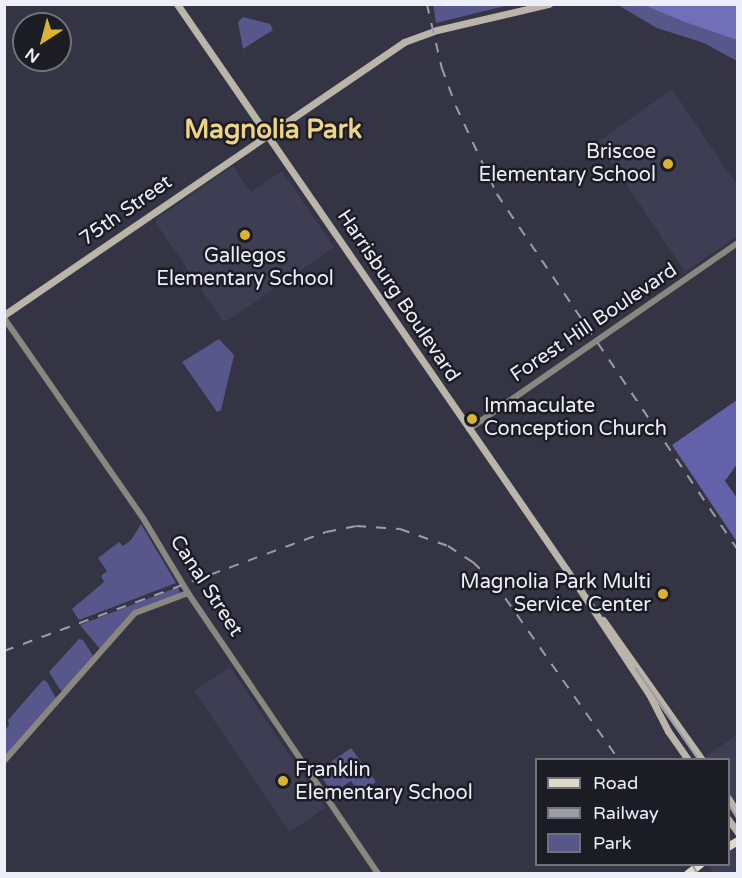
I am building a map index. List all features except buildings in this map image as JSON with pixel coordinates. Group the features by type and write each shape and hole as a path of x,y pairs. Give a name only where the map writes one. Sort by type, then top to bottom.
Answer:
{"main road":[{"name":"Harrisburg Boulevard","path":"177,4 592,607 687,758"},
{"path":"518,11 533,4"},
{"path":"518,11 549,4"},
{"name":"75th Street","path":"4,317 404,42 437,30 518,11"},
{"name":"Harrisburg Boulevard","path":"592,607 616,634 701,758"},
{"path":"730,800 738,814"}],"street":[{"name":"Forest Hill Boulevard","path":"469,429 738,243"},
{"name":"Canal Street","path":"4,317 143,518 188,593 378,873"},
{"path":"4,761 135,613 188,593"}],"shaded area":[{"path":"644,5 737,5 737,40 685,22"},
{"name":"Briscoe Elementary School","path":"672,89 737,185 737,236 685,272 598,142"},
{"name":"Gallegos Elementary School","path":"233,166 251,192 282,171 334,247 227,321 222,320 156,223 156,219"},
{"path":"737,400 737,464 725,481 737,498 737,542 672,445"},
{"name":"Franklin Elementary School","path":"230,667 325,808 289,832 194,691"},
{"path":"737,735 737,809 730,797 730,758 703,758"},
{"path":"737,846 737,873 713,873 708,866 730,866 730,851"}],"green space":[{"path":"433,4 509,4 509,5 436,23"},
{"path":"618,5 737,5 737,61 704,43 657,28"},
{"path":"243,17 270,24 273,30 243,49 238,22"},
{"path":"219,339 234,355 221,410 217,412 182,362"},
{"path":"141,524 176,583 79,620 72,609 104,582 101,576 107,571 98,558 119,542 123,546 131,540"},
{"path":"178,587 180,594 140,610 100,649 80,625"},
{"path":"79,639 83,640 93,656 65,690 61,691 49,672"},
{"path":"43,680 47,682 57,700 5,758 5,730 9,725 8,720"},
{"path":"351,748 376,782 359,793 351,781 332,793 318,771"}],"tram line":[{"path":"636,668 698,758"},
{"path":"730,806 738,819"}],"railway":[{"path":"427,4 442,68 456,106 497,194 738,550"},
{"path":"4,651 326,532 356,526 400,529 448,546 473,562 494,582 618,758"},
{"path":"693,866 698,874"}],"place":[{"name":"Briscoe Elementary School","path":"668,164"},
{"name":"Gallegos Elementary School","path":"245,235"},
{"name":"Immaculate Conception Church","path":"472,419"},
{"name":"Magnolia Park Multi Service Center","path":"663,594"},
{"name":"Franklin Elementary School","path":"283,781"}],"district":[{"name":"Magnolia Park","path":"273,130"}]}
